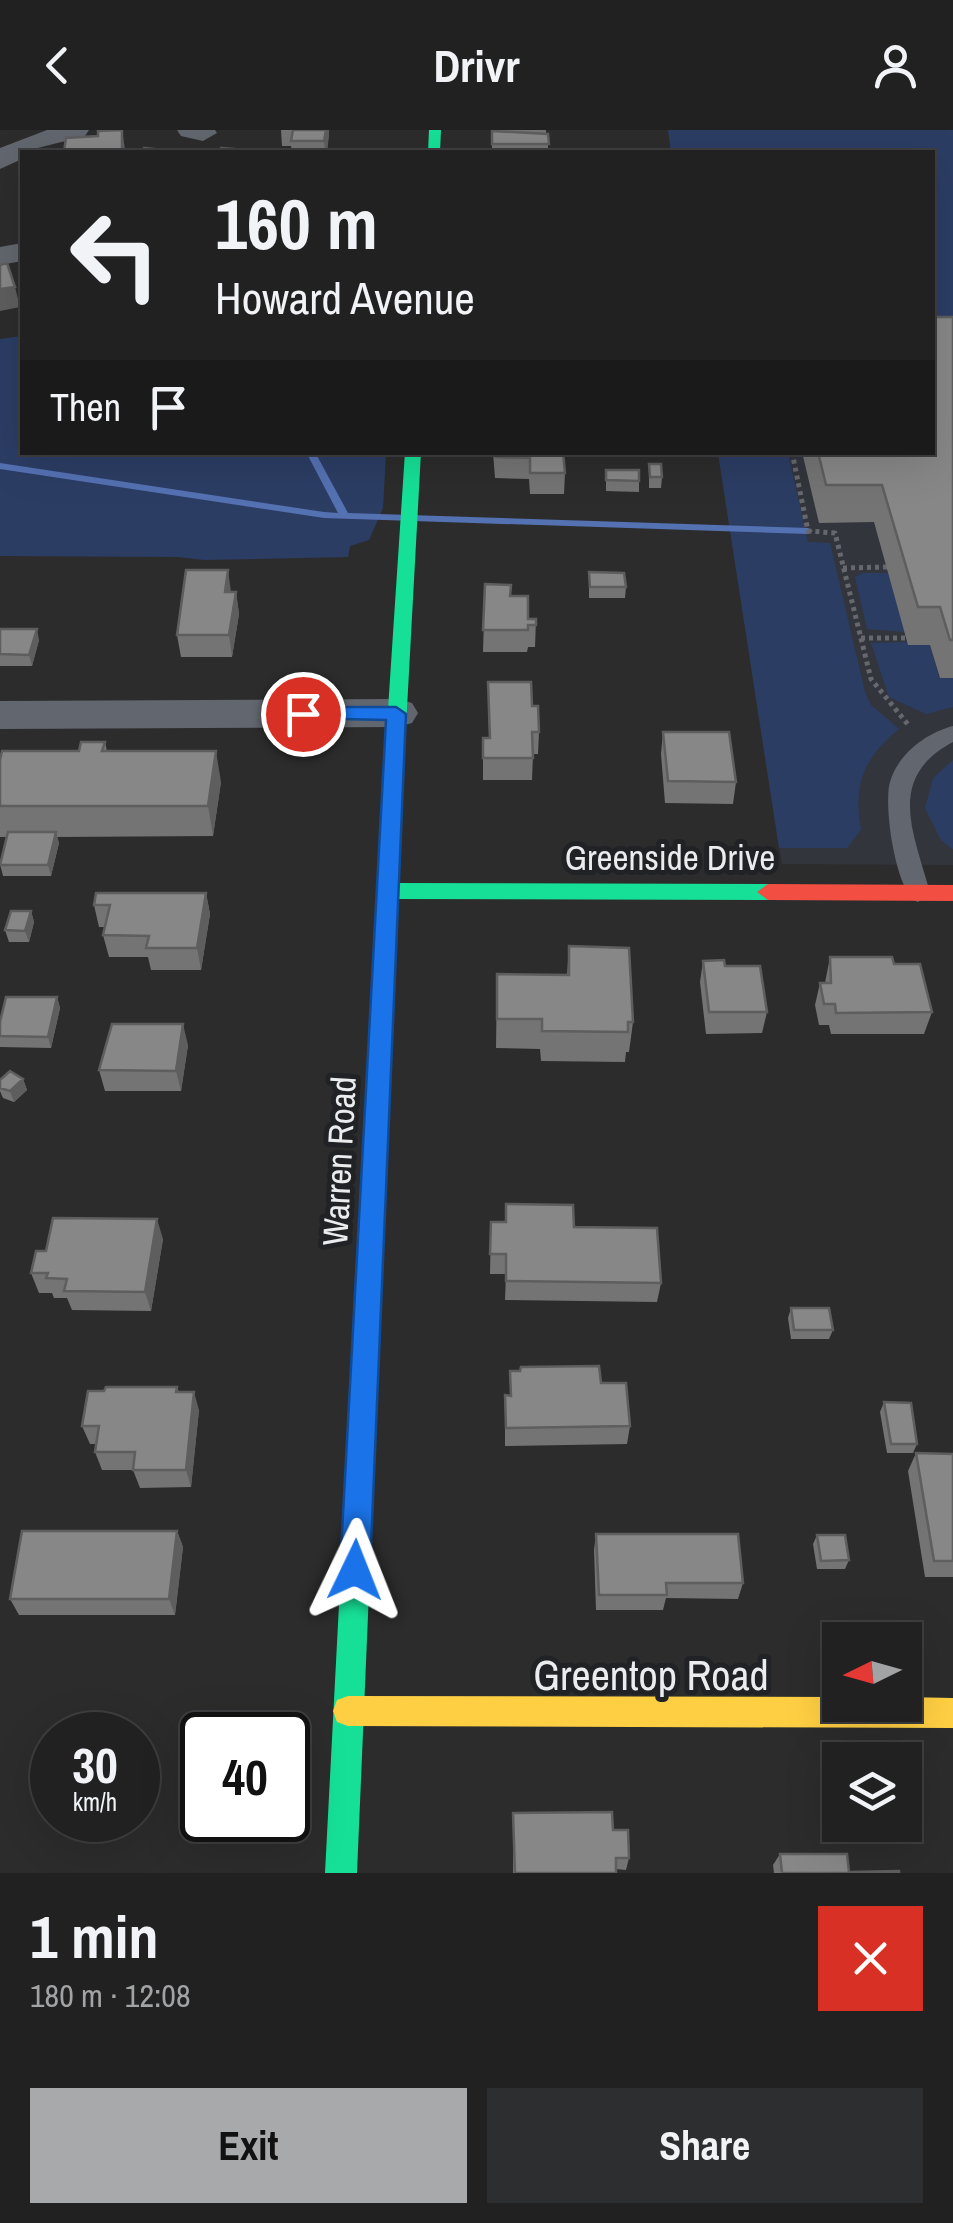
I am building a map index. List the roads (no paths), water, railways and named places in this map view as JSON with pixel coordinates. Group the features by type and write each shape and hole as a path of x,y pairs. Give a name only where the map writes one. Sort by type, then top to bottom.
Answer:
{"street":[{"path":"0,160 22,146 75,130"},
{"name":"Warren Road","path":"341,1873 396,714 414,455"},
{"path":"0,714 396,714"},
{"name":"Greenside Drive","path":"387,892 953,893"},
{"name":"Greentop Road","path":"348,1711 953,1714"}],"lane":[{"path":"918,892 898,788 907,762 929,743 953,733"}],"waterway":[{"path":"312,455 345,516"},
{"path":"0,466 345,516"},
{"path":"345,516 808,531"}]}
